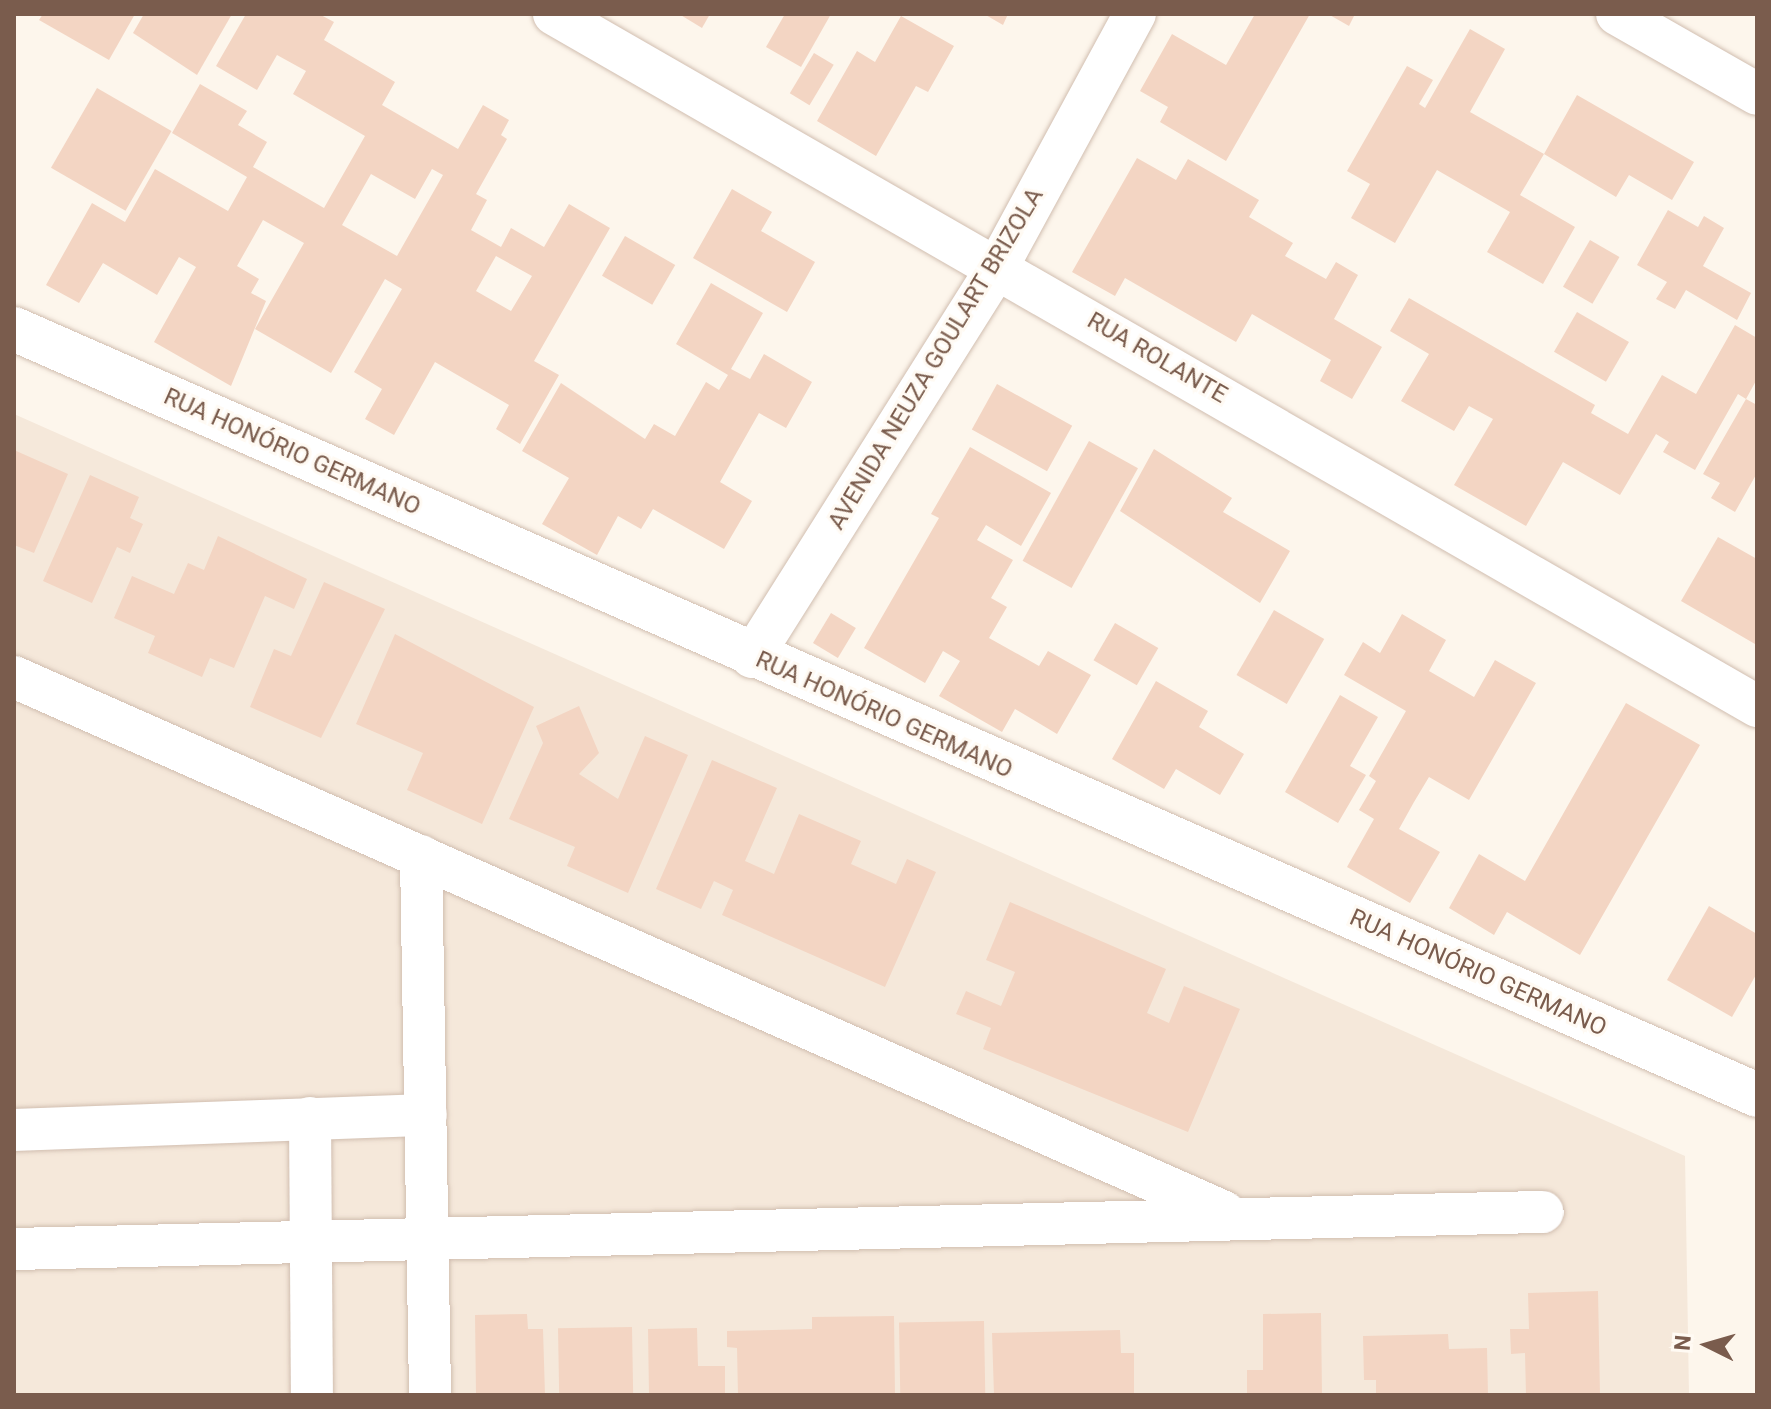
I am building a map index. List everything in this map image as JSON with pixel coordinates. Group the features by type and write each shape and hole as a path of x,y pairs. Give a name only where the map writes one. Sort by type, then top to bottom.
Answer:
{"street":[{"name":"RUA ROLANTE","path":"554,14 998,266 1757,706"},
{"name":"AVENIDA NEUZA GOULART BRIZOLA","path":"752,657 998,266 1135,14"},
{"path":"1617,14 1757,94"},
{"name":"RUA HONÓRIO GERMANO","path":"14,329 752,657 1757,1095"},
{"path":"14,677 1234,1217"},
{"path":"421,856 430,1395"},
{"path":"14,1130 426,1115"},
{"path":"310,1118 312,1395"},
{"path":"14,1249 311,1239 1543,1212"}],"shaded area":[{"path":"14,414 1685,1156 1689,1395 14,1395"}],"building":[{"path":"43,14 135,14 109,60 39,20"},
{"path":"144,14 232,14 197,75 133,33"},
{"path":"246,14 319,14 334,22 324,40 395,82 382,105 458,149 483,105 509,120 501,135 507,139 476,194 487,200 471,230 501,247 511,228 544,247 569,204 610,228 534,361 559,375 520,444 496,429 509,405 435,362 394,435 365,419 382,389 354,372 402,289 385,279 331,373 255,329 304,243 263,220 237,266 259,279 251,293 266,301 231,386 154,342 196,267 179,257 157,295 103,263 79,303 46,285 92,203 125,222 155,169 228,211 247,177 172,133 200,84 247,111 238,125 267,142 253,167 324,208 365,136 293,94 306,71 277,55 257,90 216,66","holes":["432,169 443,175 397,256 342,225 371,174 415,199","496,256 532,276 511,311 476,291"]},
{"path":"679,14 710,14 702,28"},
{"path":"785,14 831,14 801,67 766,47"},
{"path":"984,14 1008,14 1003,25"},
{"path":"1255,14 1310,14 1226,161 1160,122 1168,107 1140,91 1172,34 1226,65"},
{"path":"1328,14 1355,14 1349,26"},
{"path":"901,16 954,46 928,92 916,86 876,156 817,121 857,51 875,62"},
{"path":"1470,29 1505,49 1470,112 1544,154 1520,195 1575,227 1543,284 1487,252 1510,212 1437,170 1395,243 1351,218 1370,184 1347,171 1407,66 1433,80 1419,104 1425,108"},
{"path":"814,53 834,65 810,105 790,93"},
{"path":"97,88 171,131 125,211 51,168"},
{"path":"1577,95 1694,162 1672,200 1629,175 1616,197 1544,154"},
{"path":"1137,158 1176,180 1188,159 1259,200 1249,217 1293,243 1285,256 1326,279 1336,262 1358,275 1334,319 1382,347 1352,399 1320,381 1331,360 1252,314 1236,342 1125,278 1115,296 1072,272"},
{"path":"732,189 772,212 761,231 815,262 787,312 693,258"},
{"path":"1668,210 1698,227 1704,216 1724,228 1703,266 1751,293 1737,320 1686,290 1675,309 1656,299 1667,282 1637,265"},
{"path":"625,236 675,265 652,305 602,276"},
{"path":"1590,240 1619,257 1592,304 1563,287"},
{"path":"711,283 763,313 731,369 750,379 764,354 812,382 786,428 759,413 720,482 752,501 724,549 653,509 641,529 618,516 597,555 542,524 569,478 522,451 561,383 645,439 654,424 675,436 706,382 719,390 728,375 676,344"},
{"path":"1409,298 1595,405 1591,413 1628,434 1662,375 1696,394 1735,325 1757,338 1757,379 1746,399 1738,394 1695,470 1663,452 1669,442 1656,434 1620,495 1563,462 1526,526 1454,485 1493,419 1469,406 1454,431 1401,401 1429,354 1390,331"},
{"path":"1577,312 1629,342 1606,382 1554,352"},
{"path":"997,384 1072,426 1047,471 972,429"},
{"path":"1746,399 1757,405 1757,473 1735,512 1711,498 1720,483 1703,474"},
{"path":"1089,441 1138,468 1072,588 1023,561"},
{"path":"970,447 1051,493 1021,546 986,525 977,540 1013,560 991,598 1007,607 989,638 1039,666 1048,651 1091,675 1057,734 1015,709 1002,732 939,696 960,661 943,651 925,683 864,648 939,518 931,514"},
{"path":"1154,449 1232,498 1223,512 1290,551 1260,603 1120,511"},
{"path":"14,450 68,474 34,553 14,545"},
{"path":"90,475 139,497 130,518 143,524 130,553 117,547 92,603 43,581"},
{"path":"218,536 307,579 294,609 265,596 234,668 210,658 202,677 148,653 155,636 114,618 132,576 174,594 188,563 204,570"},
{"path":"1718,537 1757,559 1755,644 1681,601"},
{"path":"324,582 385,609 321,738 250,707 274,649 291,656"},
{"path":"1274,610 1324,639 1287,704 1236,675"},
{"path":"831,613 856,628 838,658 813,643"},
{"path":"1402,614 1446,640 1429,671 1474,697 1495,660 1536,683 1469,800 1429,777 1414,802 1399,829 1440,852 1410,903 1347,867 1374,819 1359,810 1376,781 1369,776 1406,711 1344,675 1363,642 1380,653"},
{"path":"1115,623 1158,648 1137,685 1094,660"},
{"path":"395,634 534,707 482,824 407,790 423,753 356,724"},
{"path":"1156,681 1208,711 1199,727 1244,754 1220,795 1176,769 1164,789 1112,759"},
{"path":"1340,695 1378,717 1350,766 1366,775 1338,823 1285,792"},
{"path":"1626,703 1700,745 1580,955 1507,912 1494,935 1449,908 1479,854 1525,881"},
{"path":"579,706 599,753 579,774 618,799 645,736 688,755 628,893 567,866 575,847 509,819 543,743 536,726"},
{"path":"712,760 777,788 745,861 774,874 799,814 861,841 851,864 896,884 907,859 936,872 885,987 722,915 733,890 714,881 701,909 656,889"},
{"path":"1010,902 1166,969 1147,1013 1169,1023 1184,986 1240,1009 1188,1132 983,1049 991,1028 956,1014 966,991 1001,1006 1015,972 986,960"},
{"path":"1709,906 1757,934 1757,973 1732,1017 1667,980"},
{"path":"1598,1291 1600,1395 1526,1395 1525,1353 1511,1354 1510,1329 1529,1329 1528,1293"},
{"path":"1321,1313 1322,1395 1247,1395 1247,1370 1263,1370 1263,1314"},
{"path":"527,1314 528,1329 543,1329 545,1395 476,1395 475,1315"},
{"path":"894,1316 895,1395 738,1395 737,1348 727,1347 727,1331 812,1329 812,1317"},
{"path":"984,1321 985,1395 900,1395 899,1322"},
{"path":"632,1327 633,1395 559,1395 558,1328"},
{"path":"697,1328 698,1366 725,1366 725,1395 649,1395 648,1329"},
{"path":"1120,1330 1121,1353 1134,1353 1134,1395 994,1395 992,1333"},
{"path":"1448,1334 1449,1349 1487,1348 1488,1395 1376,1395 1376,1380 1364,1380 1363,1336"}]}
